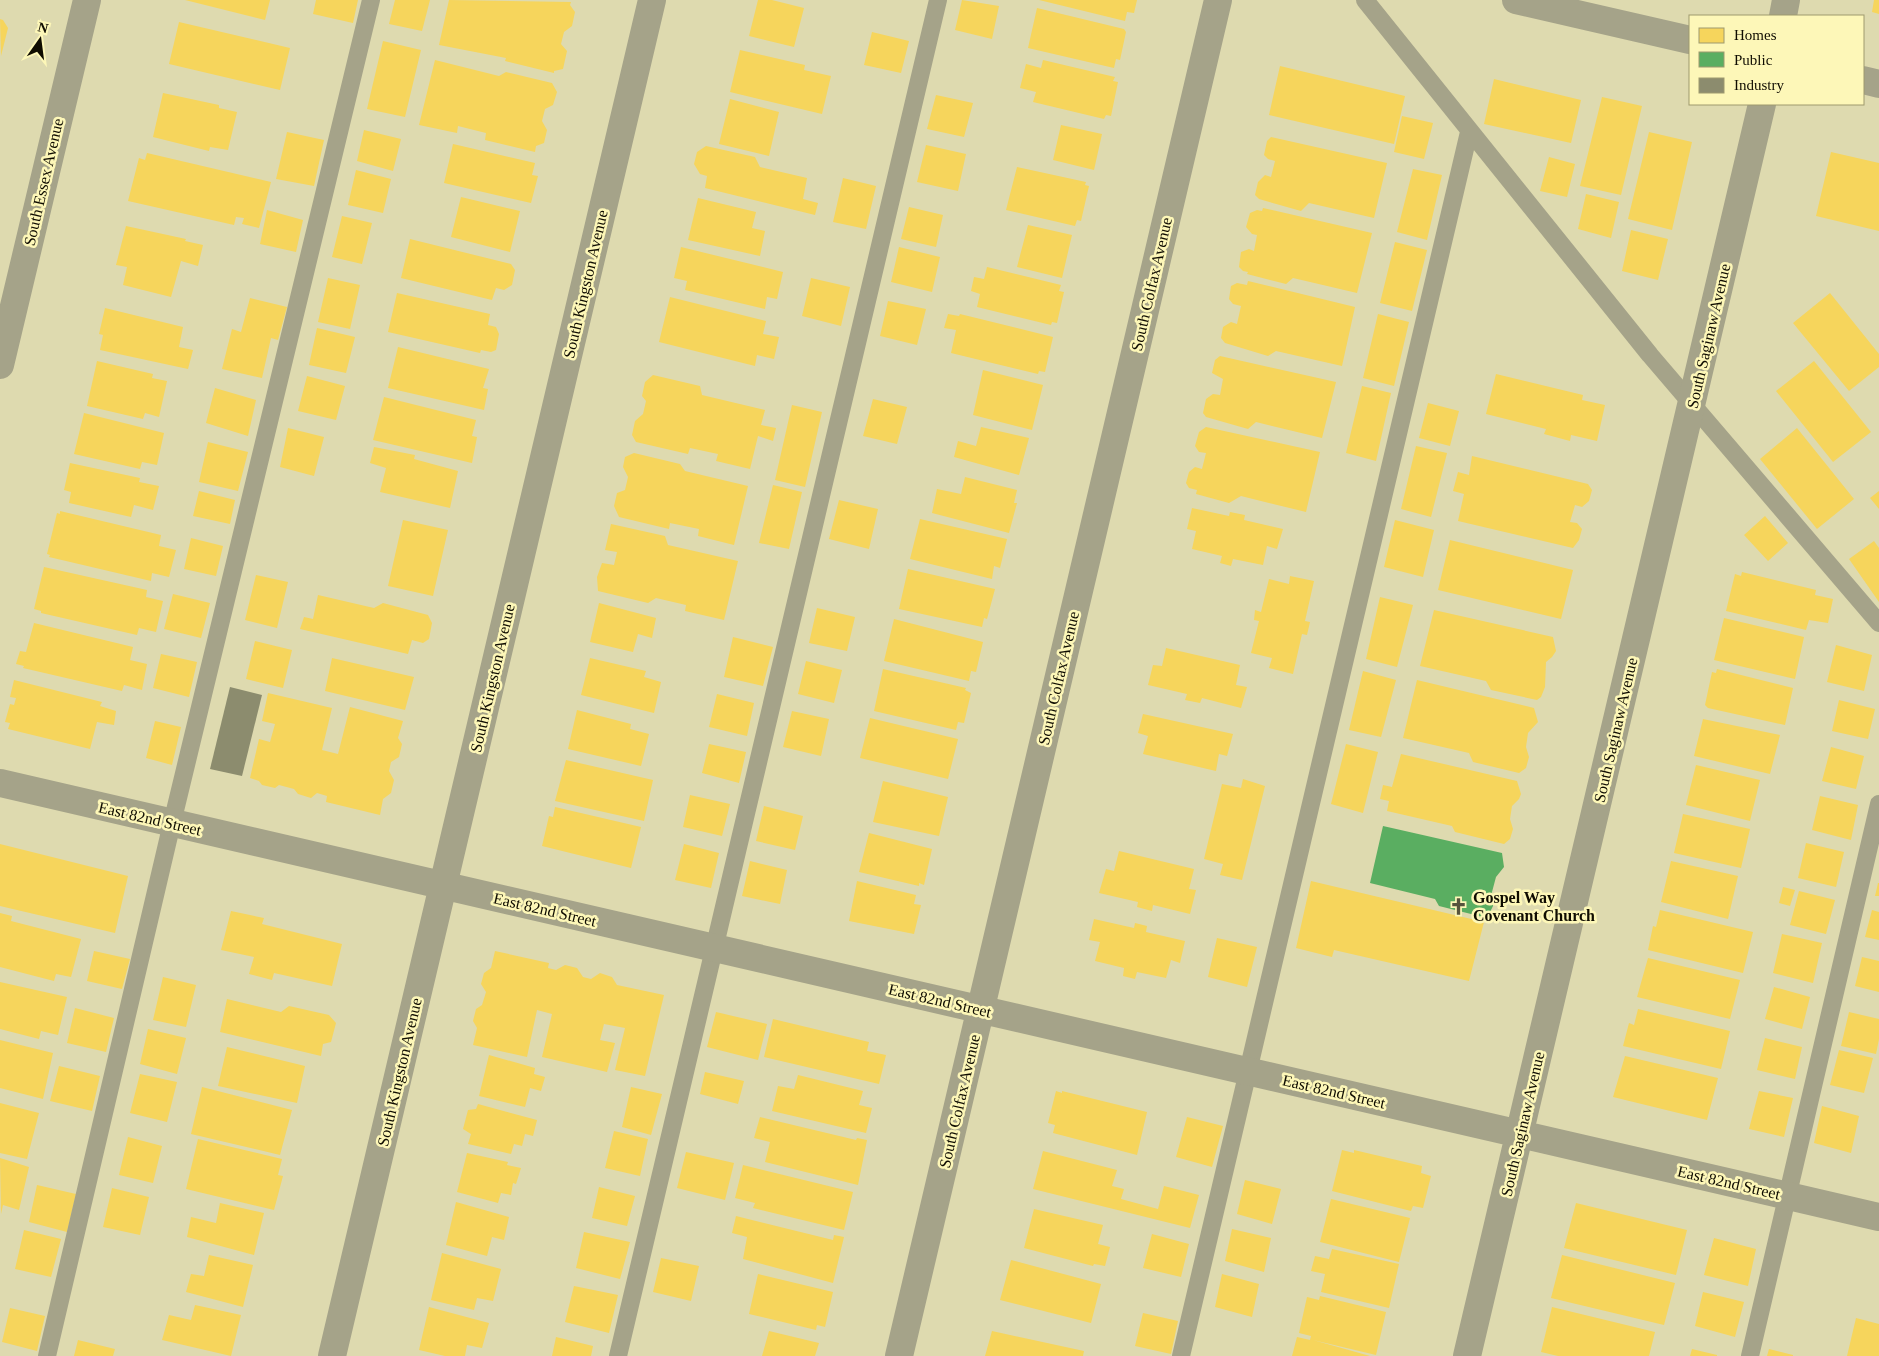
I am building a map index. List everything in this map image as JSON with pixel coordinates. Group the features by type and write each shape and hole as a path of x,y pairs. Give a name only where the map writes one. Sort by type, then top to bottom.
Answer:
{"street":[{"name":"South Essex Avenue","path":"0,364 86,0"},
{"name":"South Kingston Avenue","path":"332,1356 652,0"},
{"name":"South Colfax Avenue","path":"899,1356 1218,0"},
{"path":"1516,0 1590,9 1689,40"},
{"path":"1783,15 1786,0"},
{"path":"1864,80 1879,84"},
{"name":"South Saginaw Avenue","path":"1467,1356 1762,105"},
{"name":"East 82nd Street","path":"0,783 1879,1217"}],"lane":[{"path":"47,1356 172,823 371,0"},
{"path":"618,1356 938,0"},
{"path":"1366,0 1469,132 1692,404 1879,623"},
{"path":"1181,1356 1469,132"},
{"path":"1750,1356 1879,804"}],"building: Homes":[{"path":"185,0 270,0 265,20"},
{"path":"316,0 358,0 353,23 313,14"},
{"path":"395,0 430,0 422,31 389,24"},
{"path":"449,0 571,2 570,5 575,12 572,26 564,32 561,44 567,51 563,69 554,71 554,73 505,61 506,58 439,45"},
{"path":"758,0 772,0 804,8 794,47 749,36"},
{"path":"962,0 999,6 992,39 955,30"},
{"path":"1039,0 1137,0 1134,13 1127,12 1125,21"},
{"path":"1874,0 1879,0 1879,14 1872,12"},
{"path":"1037,8 1124,29 1126,32 1120,60 1116,59 1114,68 1028,48"},
{"path":"0,19 3,20 8,28 1,56"},
{"path":"179,22 290,48 280,90 169,64"},
{"path":"872,32 909,41 901,73 864,65"},
{"path":"383,41 421,50 405,117 367,109"},
{"path":"740,50 805,65 804,70 831,76 822,114 730,92"},
{"path":"435,60 499,76 506,72 552,83 557,92 553,105 545,109 542,121 547,130 544,143 536,146 535,152 485,140 486,133 458,126 457,133 419,125"},
{"path":"1043,60 1115,77 1113,81 1118,82 1111,116 1106,115 1104,119 1033,102 1036,92 1020,88 1026,64 1041,68"},
{"path":"1280,66 1405,96 1394,144 1269,115"},
{"path":"1494,79 1581,100 1571,143 1484,124"},
{"path":"163,93 219,105 219,108 237,112 228,150 210,147 209,151 153,137"},
{"path":"936,95 973,103 964,137 927,129"},
{"path":"1602,97 1642,106 1621,195 1580,186"},
{"path":"730,99 779,112 769,156 719,144"},
{"path":"1402,116 1433,123 1424,159 1394,152"},
{"path":"1061,125 1102,134 1094,170 1053,160"},
{"path":"364,130 401,139 393,171 357,161"},
{"path":"287,132 324,140 314,186 276,179"},
{"path":"1649,132 1692,142 1672,230 1628,219"},
{"path":"1271,137 1387,163 1374,218 1309,203 1301,211 1259,199 1255,195 1258,182 1265,175 1271,177 1275,161 1268,159 1264,155 1267,141"},
{"path":"453,144 535,163 532,175 538,176 531,203 444,183"},
{"path":"926,145 966,154 958,191 917,182"},
{"path":"706,146 755,157 760,167 807,178 803,199 818,203 815,215 705,188 707,176 700,174 694,164 697,152"},
{"path":"1831,152 1879,163 1879,231 1816,216"},
{"path":"147,153 271,182 259,228 242,224 244,218 236,217 234,225 128,201 139,158 145,160"},
{"path":"1549,157 1575,164 1567,197 1540,191"},
{"path":"1017,167 1086,182 1085,185 1089,186 1081,221 1077,220 1075,226 1006,210"},
{"path":"1413,169 1442,175 1427,240 1397,232"},
{"path":"356,170 391,179 383,213 348,205"},
{"path":"843,178 876,186 866,229 833,222"},
{"path":"1586,194 1619,202 1611,238 1578,229"},
{"path":"461,197 520,211 510,252 451,237"},
{"path":"698,198 756,212 752,228 765,231 760,256 688,240"},
{"path":"909,207 943,215 936,247 901,239"},
{"path":"1263,208 1372,233 1357,293 1293,278 1286,284 1247,274 1248,272 1243,271 1239,267 1241,252 1249,249 1254,251 1257,235 1252,234 1246,227 1250,213 1257,210 1262,211"},
{"path":"267,210 303,220 296,252 260,244"},
{"path":"342,216 372,223 362,264 332,257"},
{"path":"1028,225 1072,235 1062,278 1017,267"},
{"path":"126,226 186,239 185,241 203,245 198,266 181,261 171,297 123,285 127,267 116,265"},
{"path":"1631,230 1668,239 1658,280 1622,271"},
{"path":"410,239 511,264 515,270 512,285 504,290 496,288 492,300 401,278"},
{"path":"1395,242 1427,250 1412,311 1380,303"},
{"path":"681,247 783,272 777,299 767,297 765,309 685,290 687,281 674,278"},
{"path":"899,247 940,257 932,292 891,282"},
{"path":"987,267 1061,285 1059,291 1064,292 1057,323 1052,322 1051,325 977,307 980,294 971,291 974,277 984,279"},
{"path":"328,278 360,285 350,329 318,322"},
{"path":"811,278 850,287 841,326 802,316"},
{"path":"1248,281 1355,307 1342,366 1276,351 1268,356 1225,343 1221,338 1223,327 1231,322 1237,324 1241,306 1233,304 1229,299 1231,286 1237,283 1247,285"},
{"path":"397,293 490,314 488,325 496,327 499,334 496,350 491,352 481,350 480,353 388,332"},
{"path":"1830,293 1879,354 1879,367 1849,391 1793,323"},
{"path":"670,297 766,321 763,334 779,337 774,359 757,355 755,366 659,342"},
{"path":"250,298 287,307 278,340 271,338 262,378 222,369 232,329 241,332"},
{"path":"888,301 926,309 917,345 880,336"},
{"path":"105,308 183,327 179,347 193,350 188,369 100,350 103,335 99,334"},
{"path":"948,314 959,316 960,314 1053,337 1045,372 1039,371 1038,374 951,353 956,330 944,328"},
{"path":"1378,314 1409,322 1394,386 1363,378"},
{"path":"317,328 355,337 346,373 309,365"},
{"path":"398,347 489,369 483,388 488,389 484,410 388,388"},
{"path":"1220,356 1336,382 1322,438 1256,422 1248,429 1206,417 1203,413 1206,399 1213,394 1220,395 1223,379 1212,373 1215,360"},
{"path":"97,361 153,374 152,378 167,381 159,417 145,413 143,419 87,406"},
{"path":"1814,361 1871,432 1833,462 1776,391"},
{"path":"983,370 1043,385 1032,430 973,415"},
{"path":"1496,374 1583,395 1582,400 1605,405 1597,441 1571,435 1570,441 1544,434 1546,429 1486,414"},
{"path":"653,375 700,386 702,395 765,410 761,425 776,428 773,441 758,436 750,469 716,461 718,454 690,448 688,454 636,442 632,435 635,421 643,414 646,401 642,396 645,382"},
{"path":"307,376 345,386 336,420 298,411"},
{"path":"1362,386 1391,393 1376,461 1346,453"},
{"path":"215,388 256,400 248,436 206,423"},
{"path":"384,397 476,420 472,436 477,437 472,463 373,440"},
{"path":"873,399 907,407 897,444 863,436"},
{"path":"1428,403 1459,411 1450,446 1419,438"},
{"path":"792,405 822,412 805,487 775,480"},
{"path":"84,413 164,433 157,465 142,462 140,469 74,454"},
{"path":"981,427 1029,438 1019,475 954,457 958,441 976,446"},
{"path":"1206,427 1320,452 1306,512 1241,496 1229,503 1196,494 1197,490 1189,488 1186,483 1189,472 1195,467 1202,469 1206,453 1199,452 1195,446 1199,432"},
{"path":"288,428 324,437 314,476 280,467"},
{"path":"1797,428 1854,499 1817,529 1760,459"},
{"path":"208,442 248,452 238,491 199,482"},
{"path":"1416,446 1447,453 1431,517 1401,509"},
{"path":"374,447 415,455 414,459 458,471 450,508 380,492 386,468 370,463"},
{"path":"634,453 680,464 685,471 748,486 734,545 698,536 699,529 670,523 669,529 619,517 614,506 617,493 625,490 628,477 623,467 625,457"},
{"path":"1472,456 1588,484 1592,490 1589,501 1582,507 1575,505 1570,522 1577,523 1582,529 1579,540 1573,548 1458,521 1464,494 1453,491 1458,472 1469,475"},
{"path":"70,463 140,478 139,482 159,486 153,510 134,505 131,517 69,503 71,492 64,490"},
{"path":"965,477 1017,490 1014,503 1017,503 1009,533 932,513 937,489 961,494"},
{"path":"773,485 802,492 789,549 759,543"},
{"path":"199,491 235,500 230,524 193,516"},
{"path":"1879,491 1879,509 1870,498"},
{"path":"839,500 878,509 869,549 829,539"},
{"path":"1192,508 1229,516 1230,512 1245,515 1244,520 1283,529 1277,549 1267,546 1263,565 1233,559 1231,566 1220,563 1222,556 1192,549 1196,531 1187,529"},
{"path":"60,511 161,535 159,546 176,550 169,577 152,573 151,581 49,557 50,555 47,554 57,513 60,514"},
{"path":"1765,516 1788,543 1768,561 1744,535"},
{"path":"920,519 1007,539 1000,568 994,566 992,579 910,559"},
{"path":"403,520 448,530 433,596 388,586"},
{"path":"1395,520 1434,530 1423,577 1384,567"},
{"path":"611,524 665,536 668,545 738,561 724,620 685,611 686,605 656,598 648,603 598,591 597,577 602,563 614,565 617,552 605,550"},
{"path":"191,538 223,546 216,576 184,569"},
{"path":"1450,540 1573,570 1561,619 1438,590"},
{"path":"1874,541 1879,548 1879,602 1849,559"},
{"path":"44,567 147,590 146,597 163,601 156,632 139,628 137,635 41,613 41,611 34,609"},
{"path":"908,569 995,589 987,619 984,618 982,627 899,609"},
{"path":"1742,572 1816,590 1815,595 1833,599 1828,623 1809,620 1806,630 1726,611 1735,574 1741,576"},
{"path":"256,575 288,582 277,628 245,620"},
{"path":"1290,576 1314,581 1305,621 1310,622 1307,635 1302,634 1293,674 1269,668 1272,658 1251,653 1259,621 1254,620 1255,610 1261,612 1269,579 1289,584"},
{"path":"173,594 210,603 201,638 164,629"},
{"path":"318,595 374,608 383,603 428,615 432,623 429,639 423,643 412,640 408,654 300,629 304,617 313,619"},
{"path":"1380,597 1413,605 1397,667 1366,659"},
{"path":"599,603 656,618 652,638 638,634 633,652 590,642"},
{"path":"817,608 855,617 847,651 809,643"},
{"path":"1434,610 1553,637 1556,651 1546,662 1545,687 1541,697 1537,700 1491,690 1486,681 1420,666"},
{"path":"1724,618 1804,637 1795,679 1714,660"},
{"path":"894,619 983,642 976,672 971,671 969,681 884,661"},
{"path":"34,623 133,647 130,660 147,664 142,690 124,685 122,691 23,668 24,666 16,664 20,651 26,652"},
{"path":"733,637 773,647 763,686 724,677"},
{"path":"255,641 292,650 283,688 246,679"},
{"path":"1836,645 1872,655 1864,691 1827,682"},
{"path":"1166,648 1240,665 1236,685 1247,687 1241,708 1202,698 1200,703 1185,700 1187,694 1148,685 1153,665 1162,666"},
{"path":"161,654 197,662 189,697 153,688"},
{"path":"332,658 414,677 405,710 325,691"},
{"path":"590,658 646,671 644,677 661,682 654,713 581,695"},
{"path":"806,661 842,670 834,703 798,694"},
{"path":"883,669 966,688 965,690 971,693 964,723 958,722 956,730 874,711"},
{"path":"1717,669 1793,688 1785,725 1708,708 1705,705 1712,672 1716,673"},
{"path":"1363,671 1396,680 1381,737 1349,730"},
{"path":"14,680 102,702 100,706 116,711 114,725 97,722 90,749 8,729 10,723 5,722 10,704 14,705 16,698 10,697"},
{"path":"1417,680 1534,708 1538,722 1528,733 1526,747 1529,757 1526,768 1519,773 1473,762 1469,753 1403,738"},
{"path":"268,693 332,708 322,750 338,754 350,707 403,721 398,738 402,744 399,757 391,762 389,771 394,780 391,793 383,799 380,815 326,802 327,796 317,793 311,798 298,794 294,789 279,785 275,788 262,785 259,781 250,778 259,739 270,742 275,724 262,721"},
{"path":"717,694 754,703 747,736 709,727"},
{"path":"1839,700 1875,709 1868,739 1832,731"},
{"path":"577,710 631,724 630,729 649,734 641,766 568,749"},
{"path":"792,711 829,719 821,756 783,747"},
{"path":"1143,714 1233,734 1227,756 1219,754 1216,771 1143,754 1148,736 1138,733"},
{"path":"870,718 958,739 948,779 860,758"},
{"path":"1703,719 1780,735 1770,774 1694,756"},
{"path":"155,721 181,727 172,765 146,758"},
{"path":"709,744 746,752 739,783 702,773"},
{"path":"1346,744 1378,752 1363,813 1331,804"},
{"path":"1831,747 1864,756 1856,789 1822,781"},
{"path":"1401,754 1517,781 1521,794 1512,806 1510,819 1513,829 1510,839 1504,844 1455,832 1452,826 1387,811 1389,801 1380,799 1383,785 1392,787"},
{"path":"566,760 653,780 644,821 555,801"},
{"path":"1696,765 1760,780 1750,821 1686,805"},
{"path":"1243,779 1265,786 1242,880 1220,875 1223,864 1204,859 1222,784 1241,788"},
{"path":"883,781 948,797 939,836 873,822"},
{"path":"690,795 730,804 722,836 683,827"},
{"path":"1820,796 1858,805 1851,840 1812,830"},
{"path":"764,806 803,816 795,850 756,841"},
{"path":"555,807 641,827 631,868 542,846 549,816 553,817"},
{"path":"1683,814 1750,829 1741,868 1674,853"},
{"path":"869,833 932,849 924,885 919,883 919,886 859,872"},
{"path":"1806,843 1844,852 1836,887 1798,878"},
{"path":"0,844 128,876 115,933 0,906"},
{"path":"684,844 719,853 711,888 675,880"},
{"path":"1119,851 1194,869 1189,889 1196,890 1190,914 1153,905 1152,911 1137,907 1138,902 1099,893 1106,869 1114,871"},
{"path":"750,861 787,870 780,904 742,896"},
{"path":"1671,861 1738,876 1728,919 1661,902"},
{"path":"857,881 916,895 914,904 921,905 914,934 849,921"},
{"path":"1311,881 1484,922 1469,981 1334,950 1332,957 1296,948"},
{"path":"1878,883 1879,896 1875,896"},
{"path":"1783,887 1795,890 1790,906 1779,903"},
{"path":"1799,891 1835,900 1826,934 1790,925"},
{"path":"1660,910 1753,932 1743,973 1648,950 1653,926 1656,927"},
{"path":"1872,910 1879,912 1879,940 1865,937"},
{"path":"231,911 264,918 262,924 342,944 332,986 274,973 272,980 249,974 254,957 221,950"},
{"path":"0,913 12,916 11,921 81,939 71,977 56,974 54,981 0,967"},
{"path":"1094,919 1134,928 1135,923 1147,926 1146,932 1185,941 1180,963 1171,960 1166,978 1137,972 1135,979 1123,976 1124,968 1095,961 1100,942 1089,940"},
{"path":"1782,934 1822,943 1813,983 1773,973"},
{"path":"1217,938 1257,947 1247,987 1208,977"},
{"path":"94,951 130,959 122,989 87,981"},
{"path":"495,951 549,963 548,968 556,970 565,965 577,968 583,977 591,979 600,973 612,977 617,985 664,995 645,1076 615,1070 625,1028 604,1024 600,1040 615,1043 607,1072 542,1057 552,1014 537,1010 527,1057 473,1045 477,1028 473,1021 476,1009 482,1005 486,992 481,984 484,973 491,968"},
{"path":"1862,957 1879,961 1879,992 1855,986"},
{"path":"1648,958 1740,980 1730,1019 1637,997"},
{"path":"163,977 196,985 186,1027 153,1020"},
{"path":"0,982 67,997 58,1035 41,1031 39,1039 0,1029"},
{"path":"1774,987 1810,997 1802,1029 1765,1019"},
{"path":"227,999 281,1012 289,1006 329,1015 336,1023 331,1042 323,1044 321,1056 220,1032"},
{"path":"75,1008 114,1018 106,1052 67,1043"},
{"path":"1638,1009 1730,1031 1721,1069 1623,1046 1629,1023 1634,1025"},
{"path":"716,1012 767,1024 758,1060 707,1047"},
{"path":"1849,1012 1879,1019 1879,1039 1876,1054 1841,1046"},
{"path":"773,1019 869,1042 867,1051 886,1055 879,1084 764,1057"},
{"path":"148,1029 186,1038 177,1074 140,1064"},
{"path":"1765,1038 1802,1047 1795,1079 1757,1070"},
{"path":"0,1040 53,1053 43,1099 0,1088"},
{"path":"227,1047 305,1066 297,1103 218,1086"},
{"path":"1839,1050 1873,1058 1864,1093 1830,1085"},
{"path":"489,1055 535,1068 534,1074 545,1077 541,1091 530,1088 525,1107 479,1096"},
{"path":"1625,1056 1718,1078 1707,1120 1613,1097"},
{"path":"59,1066 100,1076 92,1111 50,1101"},
{"path":"705,1072 744,1081 738,1104 700,1094"},
{"path":"140,1074 177,1082 167,1122 130,1113"},
{"path":"798,1075 863,1091 859,1105 872,1108 866,1133 772,1111 778,1086 794,1089"},
{"path":"202,1087 292,1110 280,1155 191,1134"},
{"path":"631,1087 662,1094 651,1135 622,1127"},
{"path":"1056,1091 1147,1112 1137,1155 1053,1133 1055,1125 1048,1123"},
{"path":"1759,1091 1793,1098 1784,1137 1749,1129"},
{"path":"0,1103 39,1113 27,1159 0,1153"},
{"path":"478,1104 537,1120 533,1136 525,1134 522,1146 514,1144 511,1154 468,1144 471,1134 463,1129 468,1110 476,1109"},
{"path":"1822,1106 1859,1116 1851,1153 1814,1143"},
{"path":"760,1117 856,1140 857,1138 867,1140 858,1185 765,1162 770,1142 754,1138"},
{"path":"1187,1117 1223,1126 1212,1167 1176,1157"},
{"path":"614,1131 648,1139 640,1176 605,1168"},
{"path":"128,1137 162,1146 153,1183 119,1175"},
{"path":"198,1139 282,1159 278,1175 283,1176 274,1210 186,1189"},
{"path":"1342,1150 1354,1153 1354,1150 1422,1166 1421,1173 1431,1176 1423,1208 1413,1206 1411,1211 1332,1191"},
{"path":"1043,1151 1117,1170 1112,1186 1124,1189 1121,1199 1158,1209 1164,1186 1199,1195 1190,1228 1033,1189"},
{"path":"686,1152 734,1163 725,1200 677,1188"},
{"path":"467,1153 508,1162 507,1165 521,1168 516,1184 513,1183 511,1195 501,1193 498,1203 457,1192"},
{"path":"0,1158 29,1167 19,1210 3,1205 1,1214"},
{"path":"743,1165 853,1192 844,1230 753,1208 755,1203 735,1198"},
{"path":"1245,1180 1281,1189 1272,1224 1237,1214"},
{"path":"37,1185 76,1194 67,1232 29,1222"},
{"path":"599,1187 635,1196 627,1226 592,1218"},
{"path":"112,1188 149,1197 140,1235 103,1227"},
{"path":"1331,1199 1410,1218 1399,1262 1320,1242"},
{"path":"456,1202 509,1217 504,1240 492,1237 487,1256 446,1245"},
{"path":"220,1203 264,1213 254,1255 187,1237 191,1217 216,1223"},
{"path":"1576,1203 1687,1230 1676,1275 1564,1248"},
{"path":"1034,1209 1103,1225 1098,1244 1110,1247 1105,1266 1094,1264 1093,1266 1024,1248"},
{"path":"736,1216 833,1240 834,1235 844,1237 833,1283 743,1259 747,1237 732,1233"},
{"path":"1232,1229 1271,1238 1264,1272 1225,1261"},
{"path":"24,1230 61,1239 51,1277 15,1269"},
{"path":"584,1232 630,1242 620,1279 576,1268"},
{"path":"1152,1234 1189,1244 1181,1277 1143,1268"},
{"path":"1714,1238 1756,1249 1748,1286 1704,1275"},
{"path":"1332,1249 1399,1264 1389,1308 1321,1292 1325,1274 1311,1271 1315,1256 1329,1259"},
{"path":"442,1253 501,1269 493,1301 477,1298 474,1310 431,1300"},
{"path":"209,1255 253,1265 243,1307 186,1292 191,1274 204,1276"},
{"path":"1562,1255 1675,1283 1664,1325 1551,1298"},
{"path":"661,1258 699,1266 691,1301 653,1292"},
{"path":"1011,1260 1101,1284 1091,1323 1000,1300"},
{"path":"758,1274 833,1292 825,1327 817,1325 816,1330 749,1314"},
{"path":"1222,1274 1259,1284 1252,1317 1215,1307"},
{"path":"574,1286 618,1295 609,1333 565,1322"},
{"path":"1703,1292 1744,1302 1735,1337 1695,1326"},
{"path":"1320,1296 1386,1312 1376,1355 1313,1340 1370,1356 1292,1356 1297,1337 1310,1340 1311,1336 1299,1333 1307,1297 1319,1300"},
{"path":"195,1305 241,1315 231,1356 162,1340 169,1315 191,1320"},
{"path":"429,1307 489,1323 482,1348 467,1345 465,1356 445,1356 419,1350"},
{"path":"1552,1307 1655,1332 1649,1356 1558,1356 1541,1352"},
{"path":"10,1308 45,1316 37,1351 2,1342"},
{"path":"1143,1313 1178,1321 1171,1354 1135,1346"},
{"path":"1856,1318 1879,1324 1879,1356 1847,1356"},
{"path":"769,1331 819,1343 815,1356 762,1356"},
{"path":"992,1331 1084,1351 1083,1356 985,1356"},
{"path":"556,1337 593,1346 591,1356 552,1356"},
{"path":"78,1340 115,1349 113,1356 74,1356"},
{"path":"1692,1349 1717,1355 1717,1356 1690,1356"},
{"path":"1769,1349 1793,1355 1793,1356 1767,1356"}],"building: Public":[{"path":"1383,826 1502,853 1504,867 1496,877 1492,892 1493,906 1487,918 1439,906 1435,899 1370,883"}],"building: Industry":[{"path":"230,687 262,695 242,776 210,769"}],"place":[{"name":"Gospel Way Covenant Church","path":"1459,906"}]}
